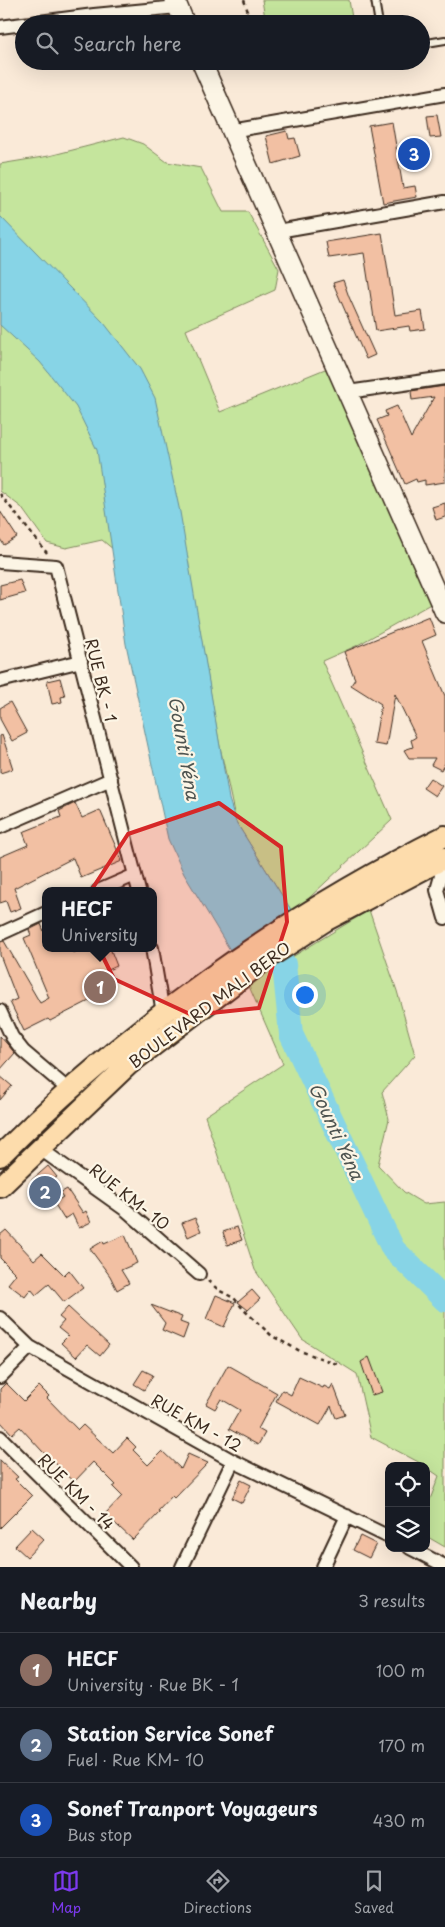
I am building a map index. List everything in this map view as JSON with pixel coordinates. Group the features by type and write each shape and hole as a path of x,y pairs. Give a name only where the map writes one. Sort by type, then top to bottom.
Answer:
{"main road":[{"name":"BOULEVARD MALI BERO","path":"2,1151 114,1052 163,1013 286,936 368,876 445,836"},
{"name":"BOULEVARD MALI BERO","path":"286,936 325,921 417,872 443,867"},
{"name":"BOULEVARD MALI BERO","path":"0,1187 128,1065 262,952"}],"street":[{"path":"94,15 180,10"},
{"path":"0,27 15,25"},
{"path":"205,70 278,231 445,613"},
{"path":"231,131 445,94"},
{"path":"278,231 445,202"},
{"path":"348,392 445,378"},
{"path":"0,562 56,566"},
{"name":"RUE BK - 1","path":"56,566 138,887"},
{"path":"0,681 81,661"},
{"path":"0,826 111,779"},
{"path":"443,867 437,890 445,918"},
{"path":"417,872 437,890"},
{"path":"107,887 136,874"},
{"path":"0,934 42,915"},
{"path":"153,952 163,1013"},
{"path":"0,1011 12,1037 23,1052 70,1090"},
{"name":"RUE KM- 10","path":"39,1148 126,1210 199,1274"},
{"path":"2,1151 21,1166"},
{"name":"RUE KM - 12","path":"0,1318 30,1347 233,1460 385,1535"},
{"path":"0,1377 30,1347"},
{"name":"RUE KM - 14","path":"0,1437 132,1567"},
{"path":"182,1567 233,1460"},
{"path":"323,1567 347,1516"},
{"path":"418,1552 445,1566"}],"lane":[{"path":"375,0 378,15"},
{"path":"430,42 445,40"}],"path":[{"path":"244,0 249,15"},
{"path":"0,494 56,566"},
{"path":"199,1274 220,1291 234,1298 272,1336 300,1351 340,1365"}],"highlighted area":[{"path":"219,803 281,847 287,922 259,1008 192,1015 114,979 79,909 128,834"}],"green space":[{"path":"262,0 349,0 352,15 264,15"},
{"path":"124,137 143,144 167,162 201,168 223,212 248,212 279,269 275,290 186,330 220,412 325,369 335,378 434,602 356,646 322,661 392,820 293,913 236,822 219,742 198,620 102,540 66,548 47,543 21,507 0,491 0,164 49,156"},
{"path":"369,910 397,991 415,1055 382,1092 389,1119 378,1165 404,1192 424,1204 445,1202 445,1547 430,1538 430,1500 439,1476 430,1470 430,1462 418,1462 371,1437 357,1374 302,1339 255,1270 205,1116 283,1064 248,984"}],"water":[{"path":"0,216 104,323 140,369 155,398 180,512 229,799 236,822 293,913 230,950 184,874 168,839 126,644 97,450 76,407 40,362 0,325"}],"building":[{"path":"437,115 441,137 430,138 427,116"},
{"path":"392,122 403,188 415,186 417,197 383,203 369,126"},
{"path":"287,131 289,139 295,138 300,156 273,164 266,136"},
{"path":"382,233 395,315 422,311 425,329 410,331 409,326 376,331 364,253 329,258 326,242"},
{"path":"343,280 375,355 366,359 333,283"},
{"path":"445,386 445,482 425,485 425,480 417,482 416,479 405,484 377,420 387,416 385,411 397,406 411,438 434,397 412,400 411,391"},
{"path":"445,503 445,517 436,520 432,507"},
{"path":"0,511 17,537 4,545 0,539"},
{"path":"20,580 25,593 0,600 0,585"},
{"path":"429,617 436,635 422,641 445,696 445,763 441,770 431,765 435,758 409,758 404,750 413,747 411,740 416,737 395,694 386,746 374,744 381,704 351,685 355,679 344,652"},
{"path":"60,678 65,696 61,697 62,702 52,704 47,681"},
{"path":"10,702 27,733 12,741 0,719 0,708"},
{"path":"2,735 13,769 0,773 0,736"},
{"path":"430,778 442,786 435,796 423,788"},
{"path":"75,803 82,818 100,810 122,861 81,878 73,858 14,888 21,908 10,912 6,901 0,903 0,857 28,845 23,832 61,817 59,811"},
{"path":"41,924 42,952 112,952 117,966 106,971 111,983 89,1001 50,1021 48,1019 24,1031 10,1002 17,999 0,955 0,942 4,941 40,1003 49,998 24,938 31,935 29,930"},
{"path":"0,1036 15,1053 0,1070"},
{"path":"0,1076 12,1086 0,1100"},
{"path":"48,1166 57,1177 40,1190 32,1180"},
{"path":"67,1189 83,1213 86,1211 91,1222 79,1228 72,1214 64,1219 54,1203 63,1197 60,1193"},
{"path":"195,1218 201,1231 188,1237 182,1223"},
{"path":"237,1227 242,1240 227,1245 223,1232"},
{"path":"6,1230 34,1260 42,1253 64,1275 69,1270 83,1288 64,1302 49,1284 36,1295 31,1289 25,1297 8,1284 16,1274 0,1258 0,1235"},
{"path":"125,1235 137,1263 121,1270 129,1283 117,1290 110,1276 90,1249 103,1241 104,1244"},
{"path":"252,1290 260,1299 248,1310 238,1302"},
{"path":"216,1295 235,1303 224,1327 206,1319"},
{"path":"151,1305 182,1317 180,1322 188,1325 183,1339 162,1330 165,1323"},
{"path":"68,1307 109,1345 100,1356 87,1345 76,1357 61,1343 68,1336 58,1328 64,1321 59,1317"},
{"path":"369,1357 382,1392 372,1395 361,1362"},
{"path":"228,1365 277,1393 258,1429 265,1433 258,1445 229,1429 240,1410 221,1399 215,1409 206,1404"},
{"path":"143,1370 153,1375 144,1390 134,1384"},
{"path":"299,1377 323,1388 324,1386 330,1389 333,1384 345,1415 336,1418 331,1406 320,1425 276,1401 282,1390 291,1395"},
{"path":"6,1383 24,1401 39,1386 49,1396 47,1398 78,1430 83,1425 113,1453 127,1438 136,1447 133,1450 148,1465 162,1451 181,1469 188,1454 208,1463 174,1498 172,1496 158,1511 160,1512 133,1540 105,1514 122,1496 113,1487 116,1485 93,1462 74,1482 20,1427 12,1434 0,1421 0,1389"},
{"path":"0,1460 18,1477 15,1479 32,1496 0,1528"},
{"path":"241,1480 251,1485 242,1503 232,1498"},
{"path":"32,1528 44,1539 27,1557 15,1546"},
{"path":"360,1536 376,1544 369,1558 353,1550"}],"waterway":[{"name":"Gounti Yéna","path":"264,935 284,964 291,1034 393,1249 445,1300"}],"place":[{"name":"Sonef Tranport Voyageurs","path":"414,154"},
{"name":"HECF","path":"100,987"},
{"name":"Station Service Sonef","path":"45,1192"}]}
